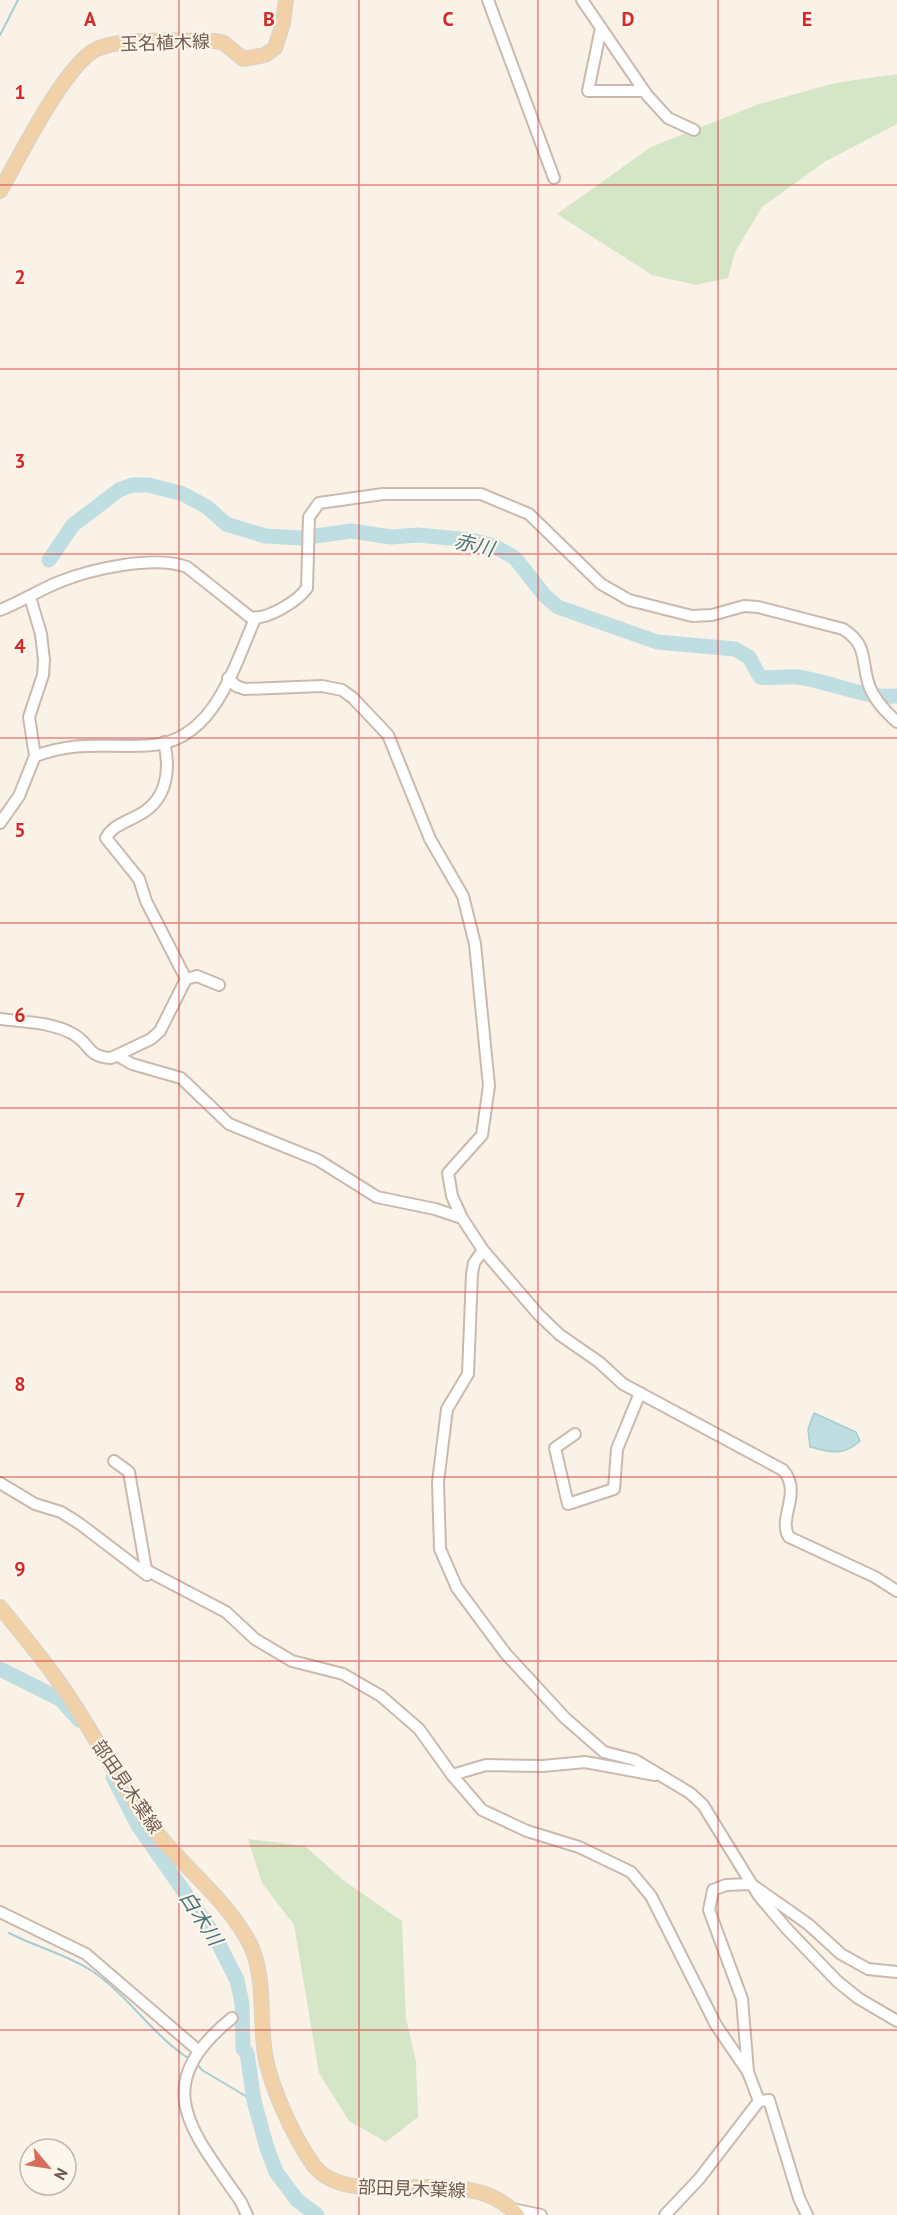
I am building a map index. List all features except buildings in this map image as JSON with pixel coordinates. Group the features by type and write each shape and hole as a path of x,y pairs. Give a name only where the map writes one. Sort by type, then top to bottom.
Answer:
{"main road":[{"name":"玉名植木線","path":"0,191 61,87 86,56 98,48 114,44 216,41 224,43 243,59 256,58 275,48 282,28 286,0"},
{"name":"部田見木葉線","path":"0,1607 57,1678 146,1821 234,1920 250,1944 259,1969 267,2070 274,2091 314,2166 327,2179 341,2186 360,2189 463,2189 482,2192 514,2212"}],"street":[{"path":"488,0 554,178"},
{"path":"582,0 644,91 668,118 694,130"},
{"path":"601,28 588,91 644,91"},
{"path":"35,756 68,746 154,745 194,729 207,715 228,678 255,619 297,598 307,588 309,517 319,503 383,494 481,494 529,514 601,584 629,600 692,616 712,615 744,606 758,607 843,629 852,634 862,647 869,687 881,706 897,722"},
{"path":"0,610 57,582 80,575 117,567 176,563 197,574 255,619"},
{"path":"0,824 19,796 35,756 29,717 43,675 44,660 41,634 30,597"},
{"path":"228,678 236,686 244,689 322,686 342,690 353,698 388,735 430,839 463,896 475,944 489,1071 488,1106 482,1135 448,1173 452,1196 462,1218 483,1250 539,1316 560,1335 599,1362 623,1384 777,1464 788,1475 791,1489 785,1526 789,1537 875,1577 897,1591"},
{"path":"164,742 169,775 164,789 157,800 141,814 118,825 106,838 139,879 146,901 186,979"},
{"path":"118,1056 151,1039 164,1027 175,998 186,979 197,976 219,985"},
{"path":"0,1019 62,1030 76,1035 96,1055 118,1056 132,1064 181,1078 229,1124 318,1160 377,1197 435,1209 462,1218"},
{"path":"483,1250 474,1263 472,1274 468,1374 449,1402 441,1440 438,1522 440,1549 446,1569 476,1616 506,1654 565,1718 604,1752 635,1760 690,1792 703,1804 751,1884 787,1929 837,1981 858,1998 897,2021"},
{"path":"575,1434 555,1448 568,1504 614,1489 617,1449 640,1393"},
{"path":"0,1484 35,1504 61,1512 147,1575 129,1472 114,1461"},
{"path":"146,1570 226,1612 255,1639 292,1660 343,1674 381,1696 419,1729 452,1775 482,1810 501,1821 579,1847 631,1872 651,1896 716,2025 748,2072 759,2101"},
{"path":"452,1775 486,1765 543,1766 585,1762 632,1773 661,1775"},
{"path":"748,2072 742,1999 709,1910 713,1890 726,1885 751,1884 808,1924 842,1954 868,1969 897,1972"},
{"path":"0,1912 52,1940 86,1954 199,2051"},
{"path":"232,2018 199,2051 186,2076 183,2097 197,2137 241,2202 247,2215"},
{"path":"665,2215 699,2179 759,2101 769,2100 799,2198 807,2215"},
{"path":"514,2212 541,2215"}],"green space":[{"path":"897,74 897,124 826,161 762,207 735,252 728,278 696,285 652,275 557,214 651,147 759,104 835,83"},
{"path":"248,1839 305,1846 343,1880 402,1921 406,2018 416,2062 418,2117 386,2142 349,2121 319,2073 294,1925 262,1883"}],"water":[{"path":"814,1413 856,1432 860,1441 848,1449 837,1452 810,1447 808,1429"}],"waterway":[{"path":"0,35 18,0"},
{"name":"赤川","path":"49,560 73,525 119,490 132,485 149,485 183,494 207,507 226,524 265,536 301,538 351,531 391,537 418,535 471,540 494,546 515,558 545,596 558,607 657,642 735,649 749,657 760,677 797,677 872,695 897,696"},
{"name":"白木川","path":"0,1669 60,1699 79,1720"},
{"name":"白木川","path":"113,1777 139,1827 213,1933 237,1980 242,2003 243,2049 247,2053 254,2101 267,2148 276,2172 297,2200 317,2215"},
{"path":"9,1933 92,1971 118,1992 177,2050 191,2060"},
{"path":"196,2063 202,2070 254,2101"}]}
